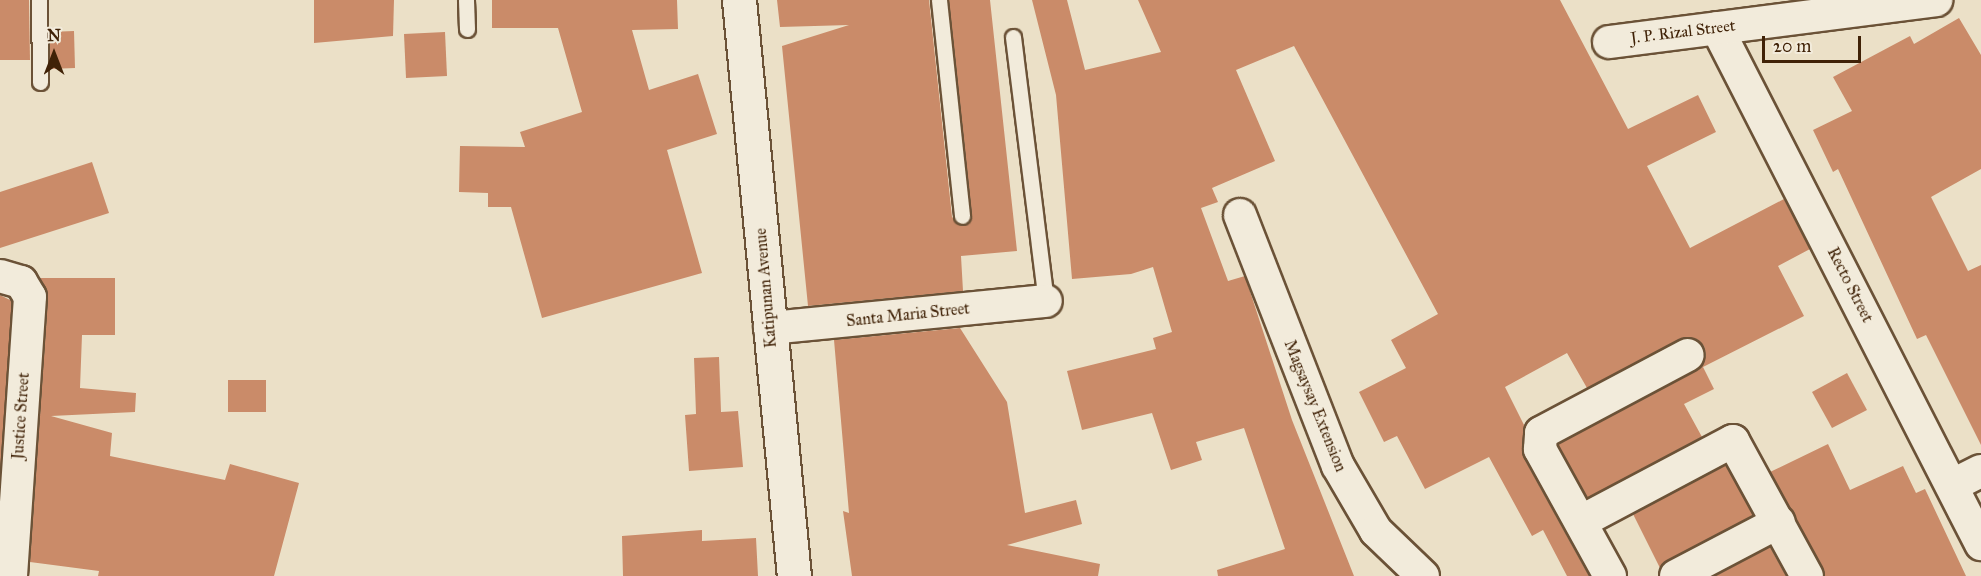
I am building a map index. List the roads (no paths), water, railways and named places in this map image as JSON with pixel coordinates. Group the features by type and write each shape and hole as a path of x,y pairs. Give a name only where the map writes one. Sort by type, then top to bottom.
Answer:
{"main road":[{"name":"Katipunan Avenue","path":"739,0 794,576"}],"street":[{"name":"J. P. Rizal Street","path":"1609,42 1936,0"},
{"name":"Recto Street","path":"1717,28 1953,485 1981,544"},
{"name":"Magsaysay Extension","path":"1240,215 1343,476 1377,531 1423,576"},
{"name":"Justice Street","path":"0,276 21,282 30,297 11,576"},
{"name":"Santa Maria Street","path":"770,328 1046,301"},
{"path":"1610,576 1582,521 1540,449 1541,434 1688,355"},
{"path":"1582,521 1726,440 1738,447 1807,576"},
{"path":"1953,485 1981,471"},
{"path":"1676,576 1779,522"}],"lane":[{"path":"39,0 40,82"},
{"path":"466,0 467,29"},
{"path":"939,0 962,216"},
{"path":"1013,37 1046,301"}]}
